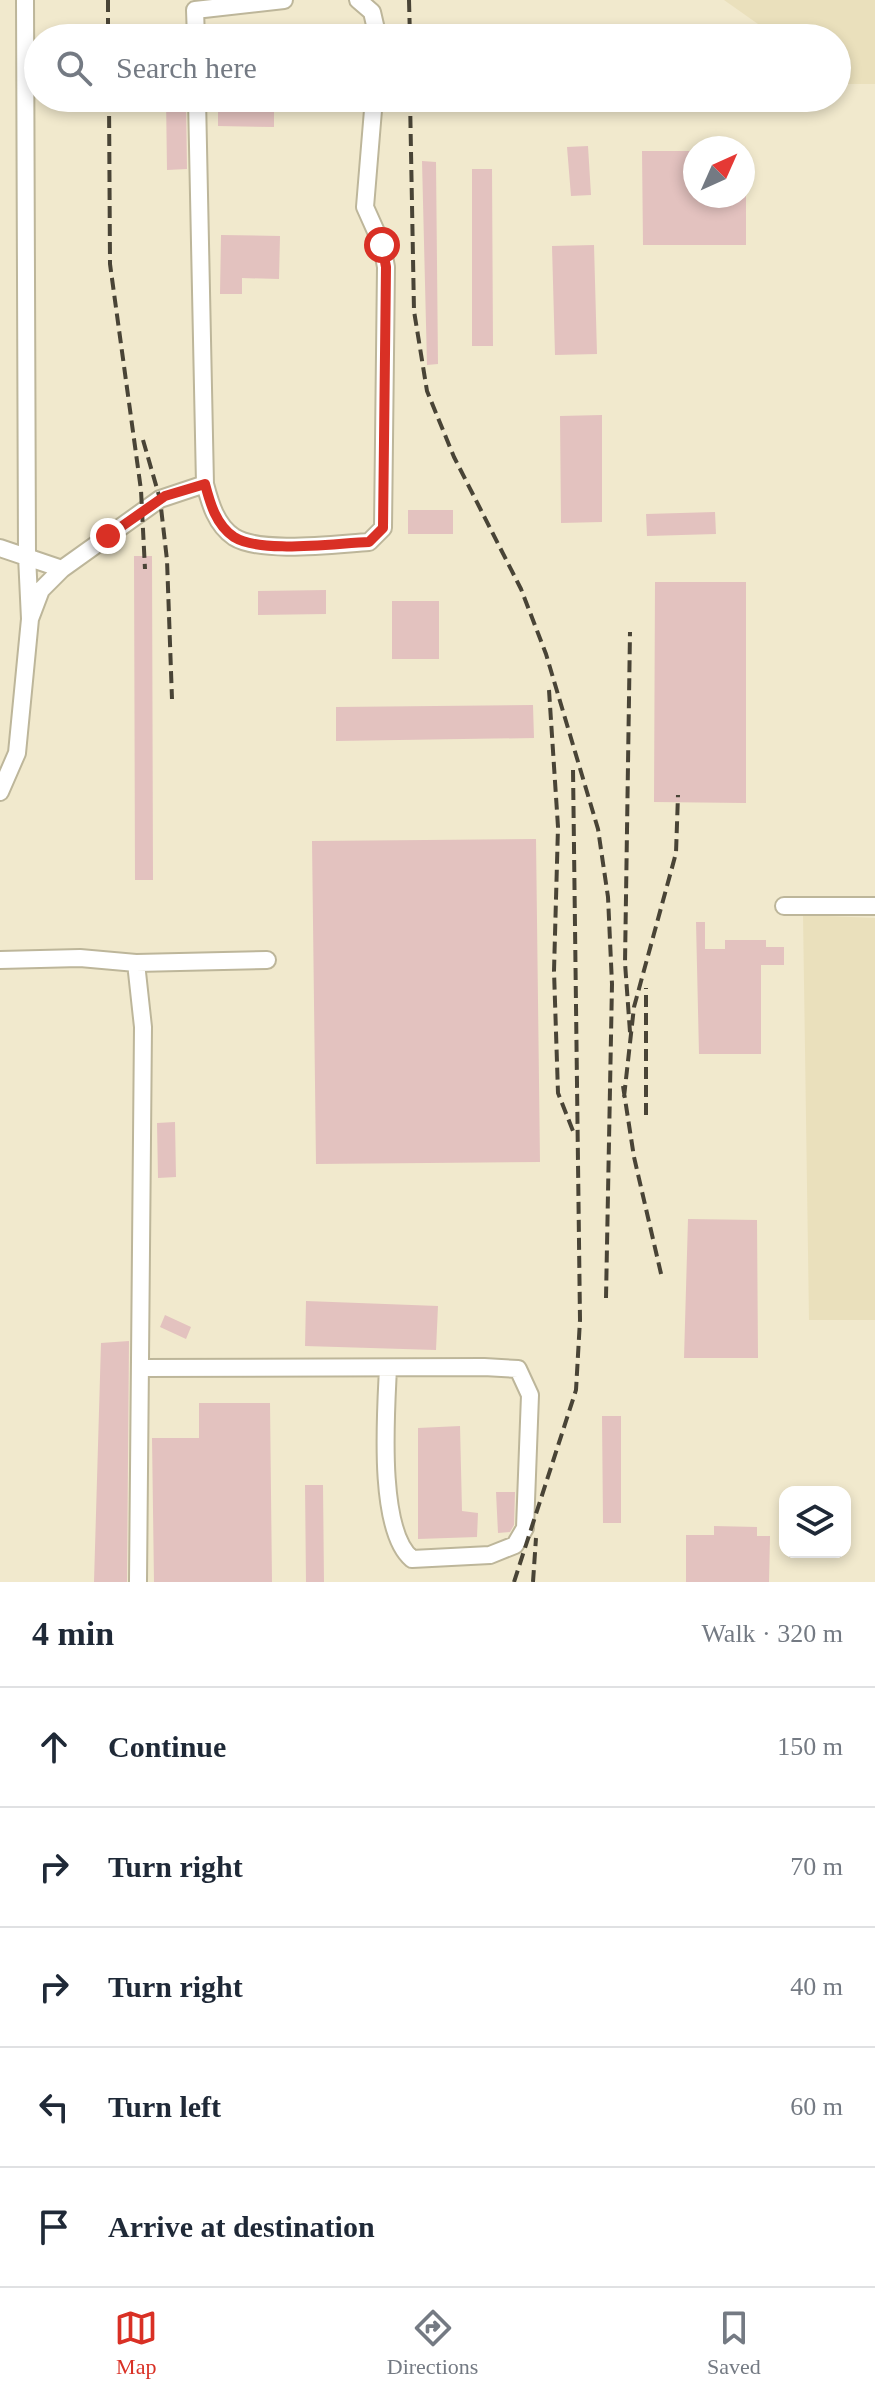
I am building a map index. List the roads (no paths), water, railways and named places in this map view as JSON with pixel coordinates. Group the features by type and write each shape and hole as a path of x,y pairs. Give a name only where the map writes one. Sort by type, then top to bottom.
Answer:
{"street":[{"path":"25,0 25,24"},
{"path":"196,24 195,10 284,0"},
{"path":"358,0 372,12 375,24"},
{"path":"0,792 17,753 30,619 27,556 25,112"},
{"path":"197,112 205,484 213,512 231,535 251,545 369,542 383,528 386,267 382,245 365,207 373,112"},
{"path":"30,619 41,590 62,569 160,499 205,484"},
{"path":"0,548 62,569"},
{"path":"784,906 875,906"},
{"path":"0,960 80,958 136,963 267,960"},
{"path":"136,963 143,1027 138,1582"},
{"path":"141,1368 388,1368 518,1369 530,1395 525,1528 515,1545 490,1555 412,1559 404,1553 394,1530 389,1491 388,1368"}],"railway":[{"path":"108,0 108,24"},
{"path":"409,0 410,24"},
{"path":"109,112 110,264 141,490 145,569"},
{"path":"410,112 414,311 427,391 454,457 521,589 546,654 598,829 608,897 612,984 606,1298"},
{"path":"143,440 160,499 167,560 172,699"},
{"path":"630,632 625,963 630,1032"},
{"path":"549,690 558,827 554,971 558,1093 573,1131"},
{"path":"514,1582 576,1390 580,1320 573,768"},
{"path":"624,1097 634,1007 676,853 678,795"},
{"path":"646,988 646,1115"},
{"path":"623,1086 634,1157 662,1278"},
{"path":"533,1582 536,1538"}]}
